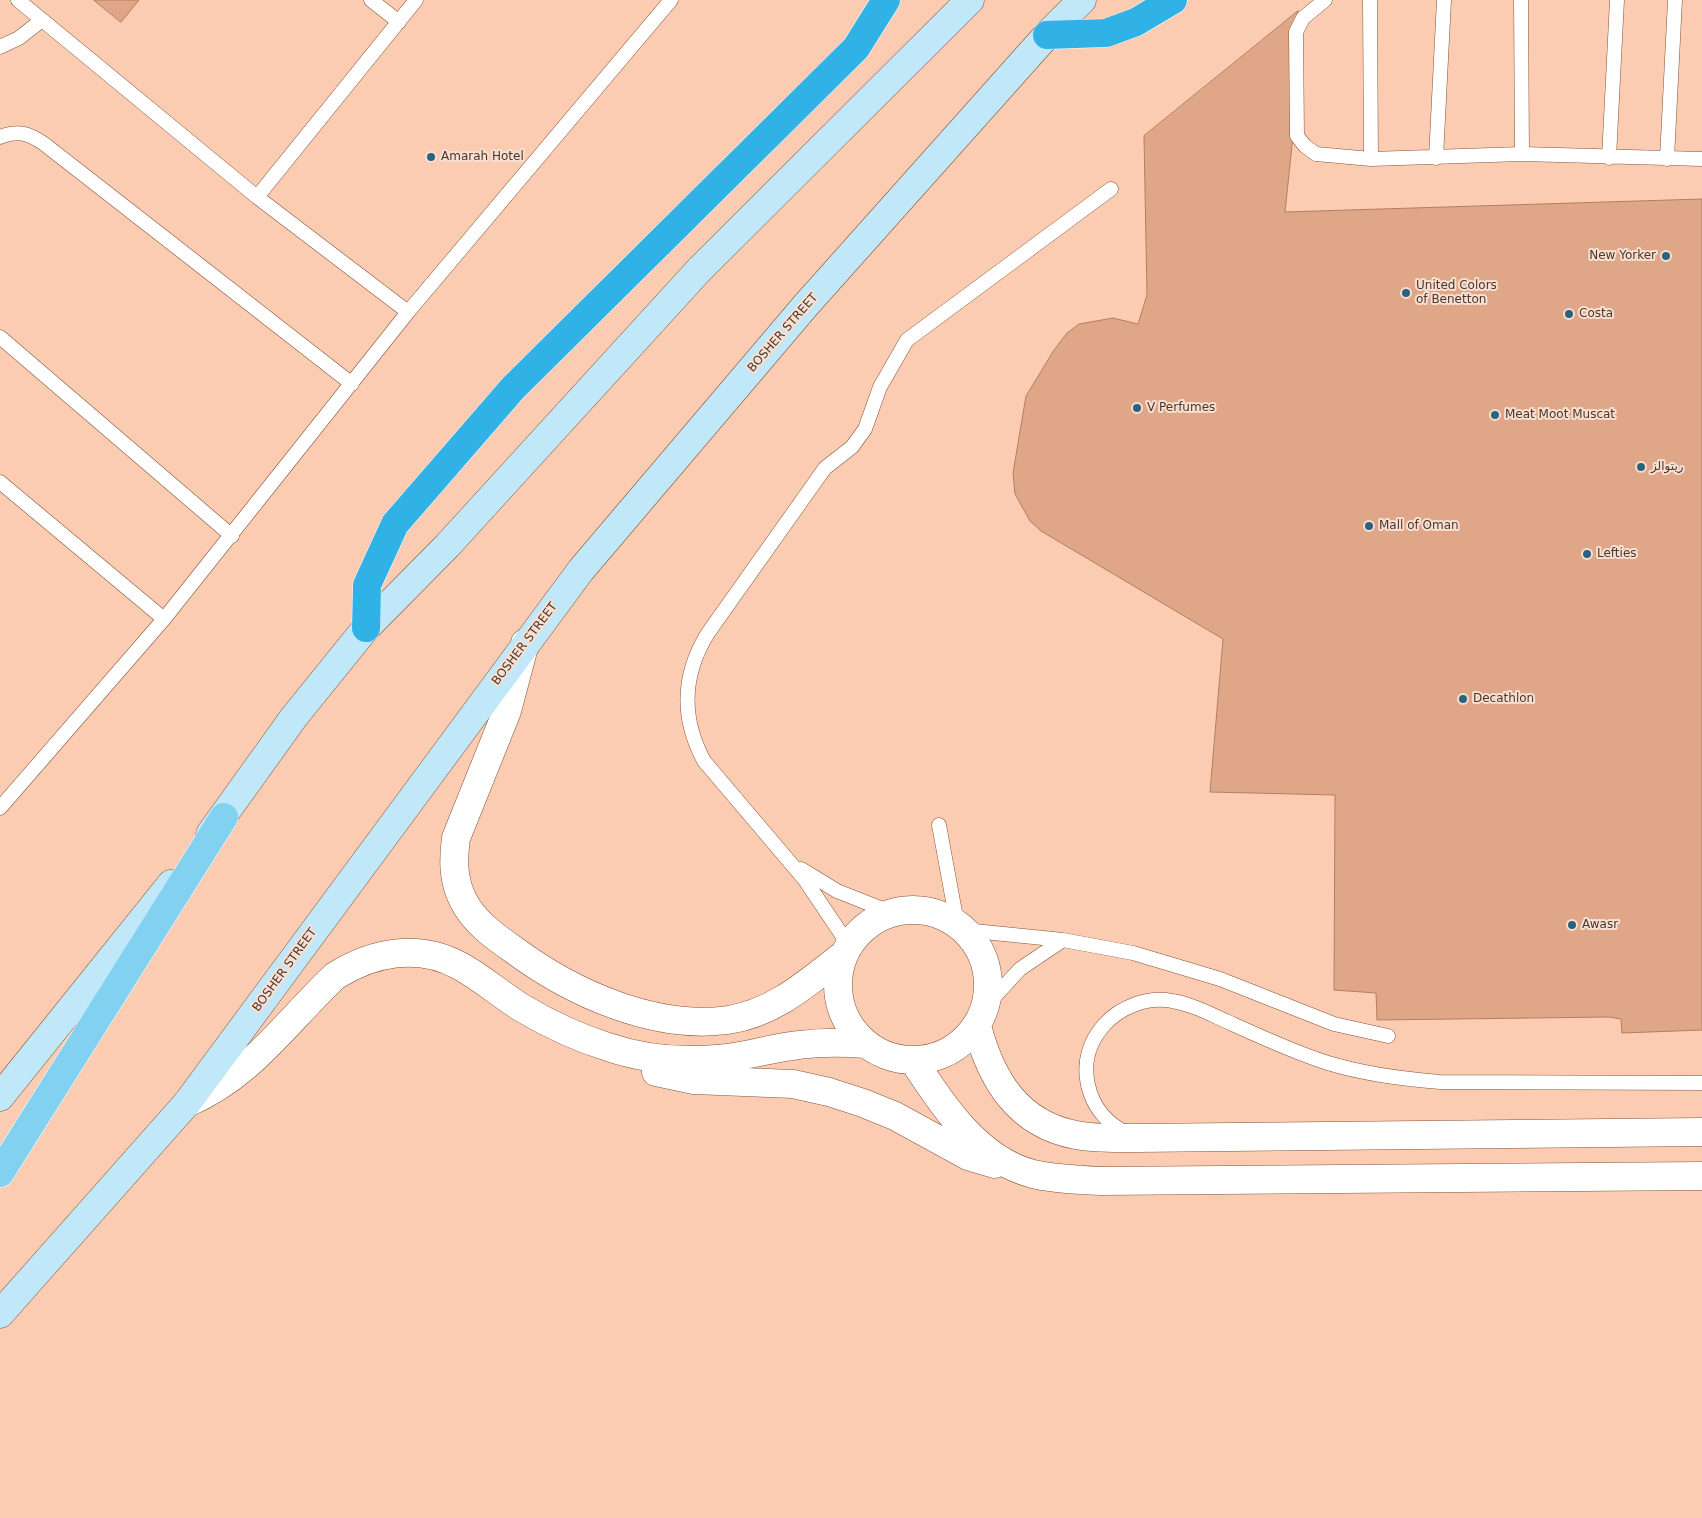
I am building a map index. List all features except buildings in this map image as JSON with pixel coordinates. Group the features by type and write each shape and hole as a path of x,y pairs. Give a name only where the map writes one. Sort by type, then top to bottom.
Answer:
{"highway":[{"path":"856,48 886,0"},
{"path":"366,628 367,585 395,524 513,388 906,0"},
{"path":"1047,35 1106,33 1136,22 1173,0"}],"main road":[{"path":"0,1173 224,816 294,717 366,628 446,546 699,270 970,0"},
{"name":"BOSHER STREET","path":"0,1314 187,1103 525,643 581,570 800,313 1047,35 1082,0"},
{"path":"0,1097 224,816"}],"street":[{"path":"525,643 507,711 456,838 454,859 456,880 463,900 475,918 490,934 534,965 576,989 620,1006 674,1018 709,1021 728,1020 765,1009 782,1001 845,950 860,930 874,919 890,912 924,910 960,926 976,942 988,974 988,990 981,1016 965,1040 950,1051 932,1058 913,1060 888,1056 866,1044 852,1030 842,1013 837,994 838,975 845,950"},
{"path":"187,1103 204,1096 237,1075 335,976 353,964 395,953 417,953 439,957 459,965 523,1009 583,1038 608,1054 635,1066 664,1075 694,1080 793,1084 838,1095 895,1116 981,1162 1010,1165"},
{"path":"981,1016 988,1064 997,1081 1023,1110 1056,1130 1075,1135 1137,1138 1702,1132"},
{"path":"583,1038 635,1054 690,1060 717,1059 814,1043 866,1044"},
{"path":"913,1060 945,1106 978,1143 1010,1165 1031,1174 1054,1178 1101,1181 1702,1176"}],"lane":[{"path":"18,0 257,197 408,312"},
{"path":"371,0 399,22"},
{"path":"257,197 416,0"},
{"path":"0,808 164,619 232,536 408,312 671,0"},
{"path":"1325,0 1303,18 1296,32 1297,136 1305,146 1316,154 1371,159 1522,154 1609,158 1702,159"},
{"path":"1370,0 1371,159"},
{"path":"1436,158 1444,0"},
{"path":"1521,0 1522,154"},
{"path":"1609,158 1617,0"},
{"path":"1666,159 1675,0"},
{"path":"0,47 19,38 42,20"},
{"path":"0,137 13,132 29,134 43,143 352,384"},
{"path":"845,950 820,901 788,860 715,777 694,744 686,706 691,667 697,649 825,468 852,447 865,429 880,387 907,340 1111,189"},
{"path":"0,337 232,536"},
{"path":"0,482 164,619"},
{"path":"939,825 960,926 1133,952 1178,964 1334,1024 1388,1036"},
{"path":"788,860 837,891 890,912"},
{"path":"981,1016 1020,969 1063,940"},
{"path":"1137,1138 1118,1129 1107,1120 1091,1096 1086,1076 1087,1054 1095,1035 1110,1018 1128,1007 1149,1001 1171,1000 1192,1006 1292,1050 1328,1063 1403,1079 1440,1082 1702,1083"}],"place":[{"name":"Amarah Hotel","path":"431,157"},
{"name":"New Yorker","path":"1666,256"},
{"name":"United Colors of Benetton","path":"1406,293"},
{"name":"Costa","path":"1569,314"},
{"name":"V Perfumes","path":"1137,408"},
{"name":"Meat Moot Muscat","path":"1495,415"},
{"name":"ريتوالز","path":"1641,467"},
{"name":"Mall of Oman","path":"1369,526"},
{"name":"Lefties","path":"1587,554"},
{"name":"Decathlon","path":"1463,699"},
{"name":"Awasr","path":"1572,925"}]}
